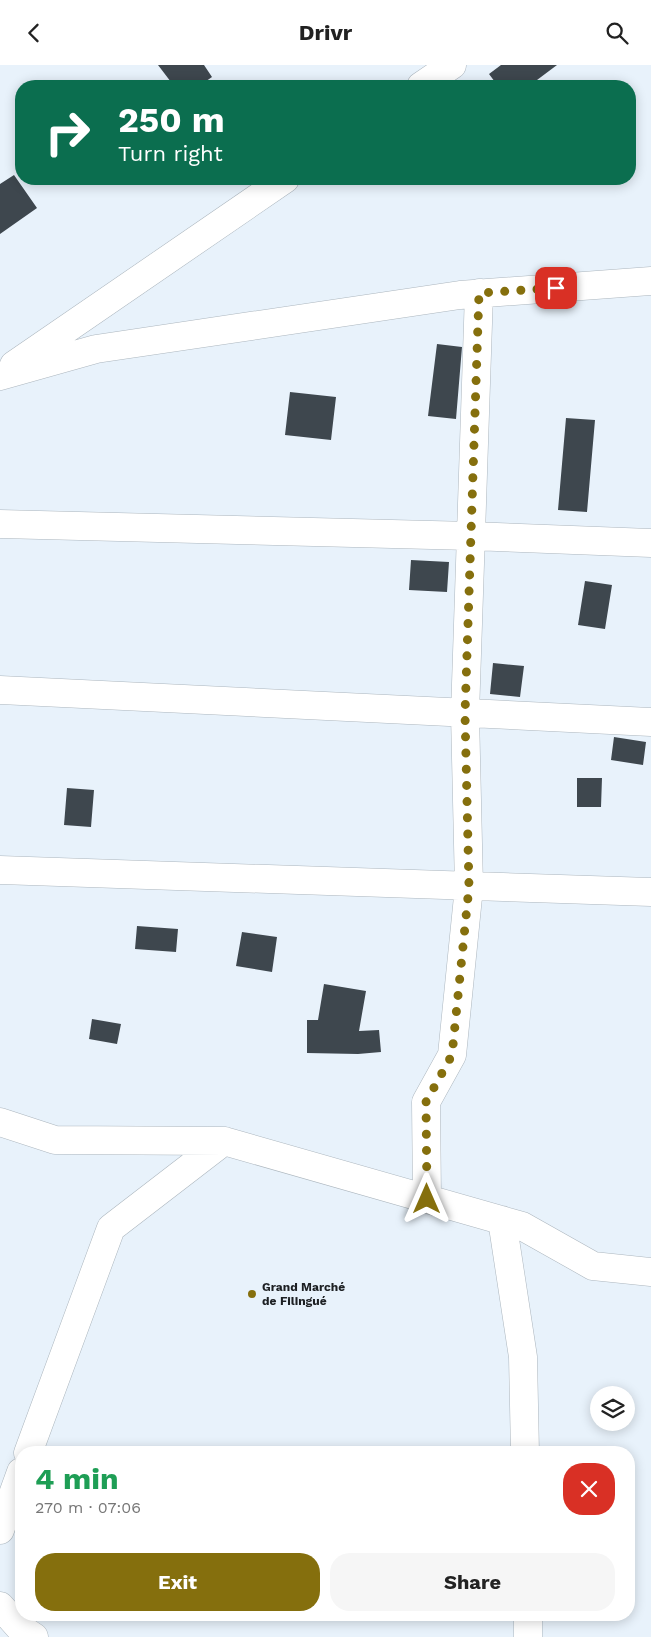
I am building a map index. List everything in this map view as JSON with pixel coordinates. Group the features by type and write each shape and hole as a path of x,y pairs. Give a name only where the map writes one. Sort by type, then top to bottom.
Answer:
{"street":[{"path":"430,80 452,65"},
{"path":"0,375 277,185"},
{"path":"0,375 96,349 479,293 651,281"},
{"path":"427,1199 426,1102 452,1055 469,887 465,714 479,293"},
{"path":"0,524 471,536 651,543"},
{"path":"0,690 651,722"},
{"path":"0,870 651,892"},
{"path":"0,1121 56,1140 224,1141 522,1226 594,1266 651,1272"},
{"path":"31,1446 111,1228 224,1141"},
{"path":"502,1220 523,1357 525,1446"},
{"path":"0,1529 15,1488"},
{"path":"0,1606 19,1627 34,1637"},
{"path":"528,1621 528,1637"}],"building":[{"path":"158,65 204,65 212,77 208,80 169,80"},
{"path":"501,65 557,65 537,80 494,80 489,74"},
{"path":"14,175 15,185 21,185 37,208 0,234 0,184"},
{"path":"437,344 462,347 456,419 428,416"},
{"path":"290,392 336,397 331,440 285,435"},
{"path":"566,418 595,420 587,512 558,510"},
{"path":"411,560 449,562 447,592 409,590"},
{"path":"585,581 612,585 605,629 578,625"},
{"path":"493,663 524,666 520,697 490,694"},
{"path":"614,737 646,742 643,765 611,760"},
{"path":"577,778 602,778 601,807 577,807"},
{"path":"67,788 94,790 91,827 64,825"},
{"path":"137,926 178,929 176,952 135,949"},
{"path":"242,932 277,937 272,972 236,966"},
{"path":"324,984 366,991 359,1031 379,1030 381,1052 358,1054 307,1053 307,1020 318,1020"},
{"path":"92,1019 121,1024 117,1044 89,1039"}],"place":[{"name":"Grand Marché de Filingué","path":"252,1294"}],"route":[{"path":"427,1199 426,1102 452,1055 469,887 465,714 479,293 556,288"}]}
